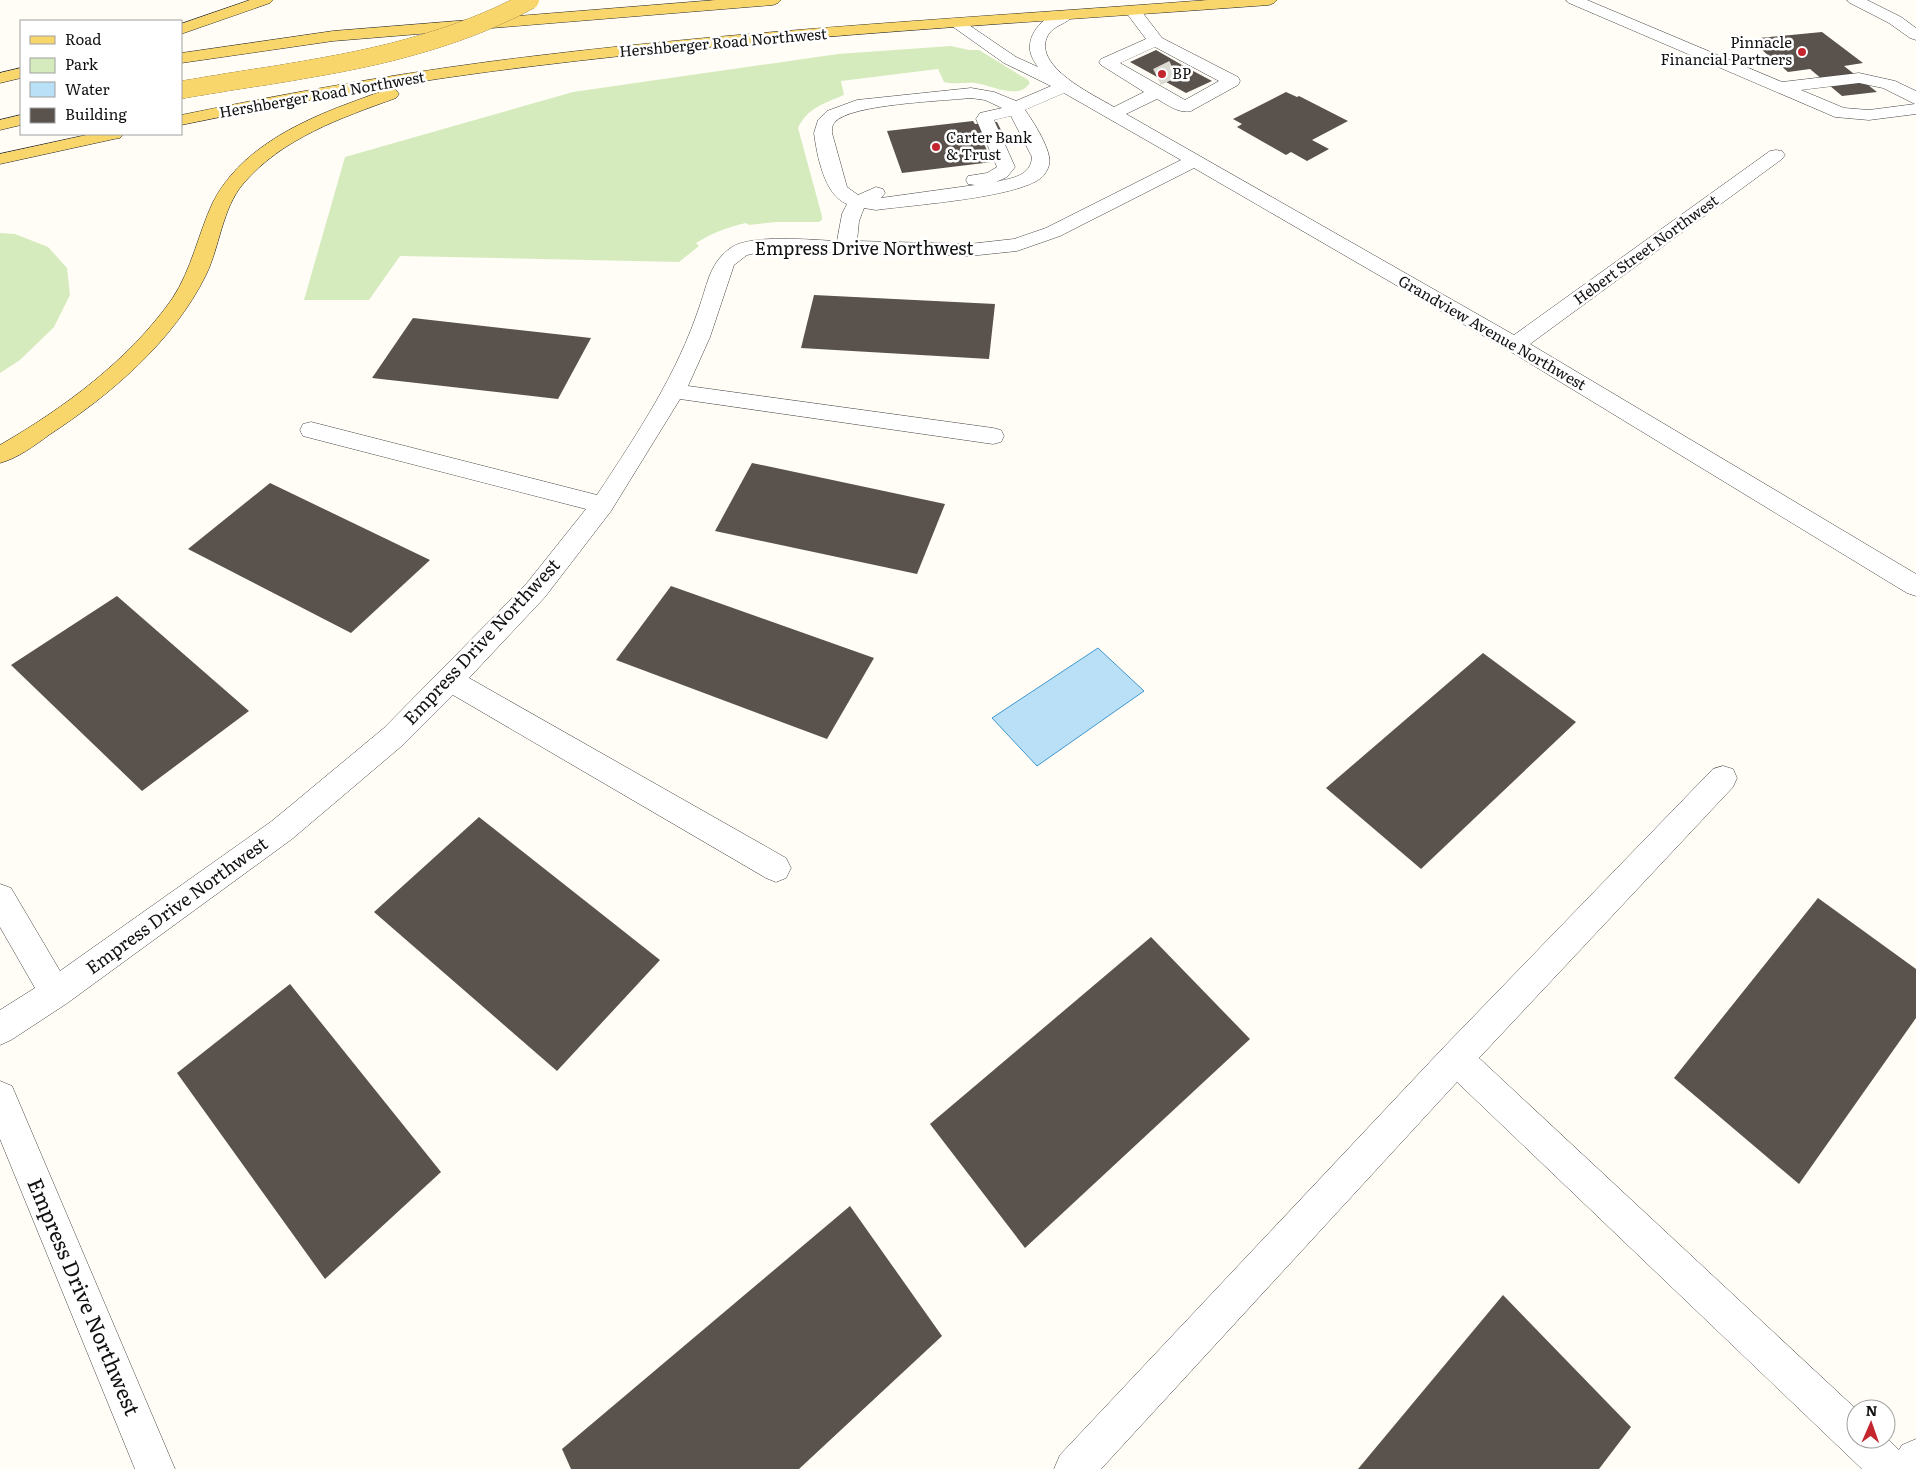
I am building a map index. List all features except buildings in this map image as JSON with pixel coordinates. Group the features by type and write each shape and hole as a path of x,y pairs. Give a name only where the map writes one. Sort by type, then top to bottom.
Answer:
{"main road":[{"path":"182,29 265,0"},
{"path":"182,90 362,59 412,48 458,34 530,0"},
{"path":"182,58 333,36 772,0"},
{"name":"Hershberger Road Northwest","path":"182,120 363,86 583,55 733,40 1269,0"},
{"path":"0,78 20,73"},
{"path":"0,455 25,442 85,399 133,357 170,315 195,276 210,239 220,205 236,181 259,158 281,142 314,125 352,108 445,74"},
{"path":"0,87 20,83"},
{"path":"0,125 20,120"},
{"path":"0,159 109,135"}],"street":[{"path":"1574,0 1842,112 1855,115 1869,115 1915,101"},
{"path":"1854,0 1895,20 1916,35"},
{"path":"1133,11 1156,41 1187,62 1232,81 1185,107 1152,84 1106,62 1156,41"},
{"name":"Grandview Avenue Northwest","path":"1065,86 1040,57 1038,44 1043,31 1053,22 1066,16"},
{"name":"Grandview Avenue Northwest","path":"957,24 1010,60 1065,86 1514,345 1916,586"},
{"path":"1779,87 1859,78 1885,82 1915,101"},
{"path":"1113,114 1152,84"},
{"path":"846,247 852,208 859,201 874,193 993,177 1002,173 1006,167 985,119 986,117 990,114 1010,116 1065,86"},
{"path":"1798,95 1882,87 1915,101"},
{"path":"971,93 989,95 1010,116 1041,157 1041,166 1036,173 1026,179 1013,185 876,204 859,201 844,195 837,187 822,137 823,126 829,117 835,113 857,105 971,93"},
{"path":"1819,104 1898,96 1915,101"},
{"path":"1016,144 1028,168 1026,179"},
{"name":"Hebert Street Northwest","path":"1514,345 1776,155"},
{"name":"Empress Drive Northwest","path":"0,1029 55,993 282,830 394,736 536,590 603,505 658,419 700,337 725,262 741,250 765,245 969,250 1017,245 1053,232 1195,160"},
{"path":"674,391 994,436"},
{"path":"311,430 603,505"},
{"path":"450,680 776,868"},
{"path":"1074,1469 1456,1059 1723,778"},
{"path":"0,898 55,993"},
{"path":"1456,1059 1846,1427"},
{"name":"Empress Drive Northwest","path":"0,1098 156,1469"},
{"path":"1869,1449 1890,1469"},
{"path":"1910,1469 1916,1459"}],"green space":[{"path":"951,46 979,50 1030,83 1022,90 1013,91 975,83 948,83 944,82 938,69 841,81 844,95 812,111 798,128 822,216 822,220 819,222 776,222 749,225 746,223 733,226 714,233 696,243 699,246 679,262 400,256 369,300 304,300 345,157 573,92 838,54"},
{"path":"0,233 15,234 48,247 67,268 70,295 54,327 20,360 0,373"}],"water":[{"path":"1098,648 1144,691 1037,766 992,718"}],"tunnel":[{"path":"1157,77 1182,65"}],"place":[{"name":"Pinnacle Financial Partners","path":"1802,52"},
{"name":"BP","path":"1162,74"},
{"name":"Carter Bank & Trust","path":"936,147"}]}
